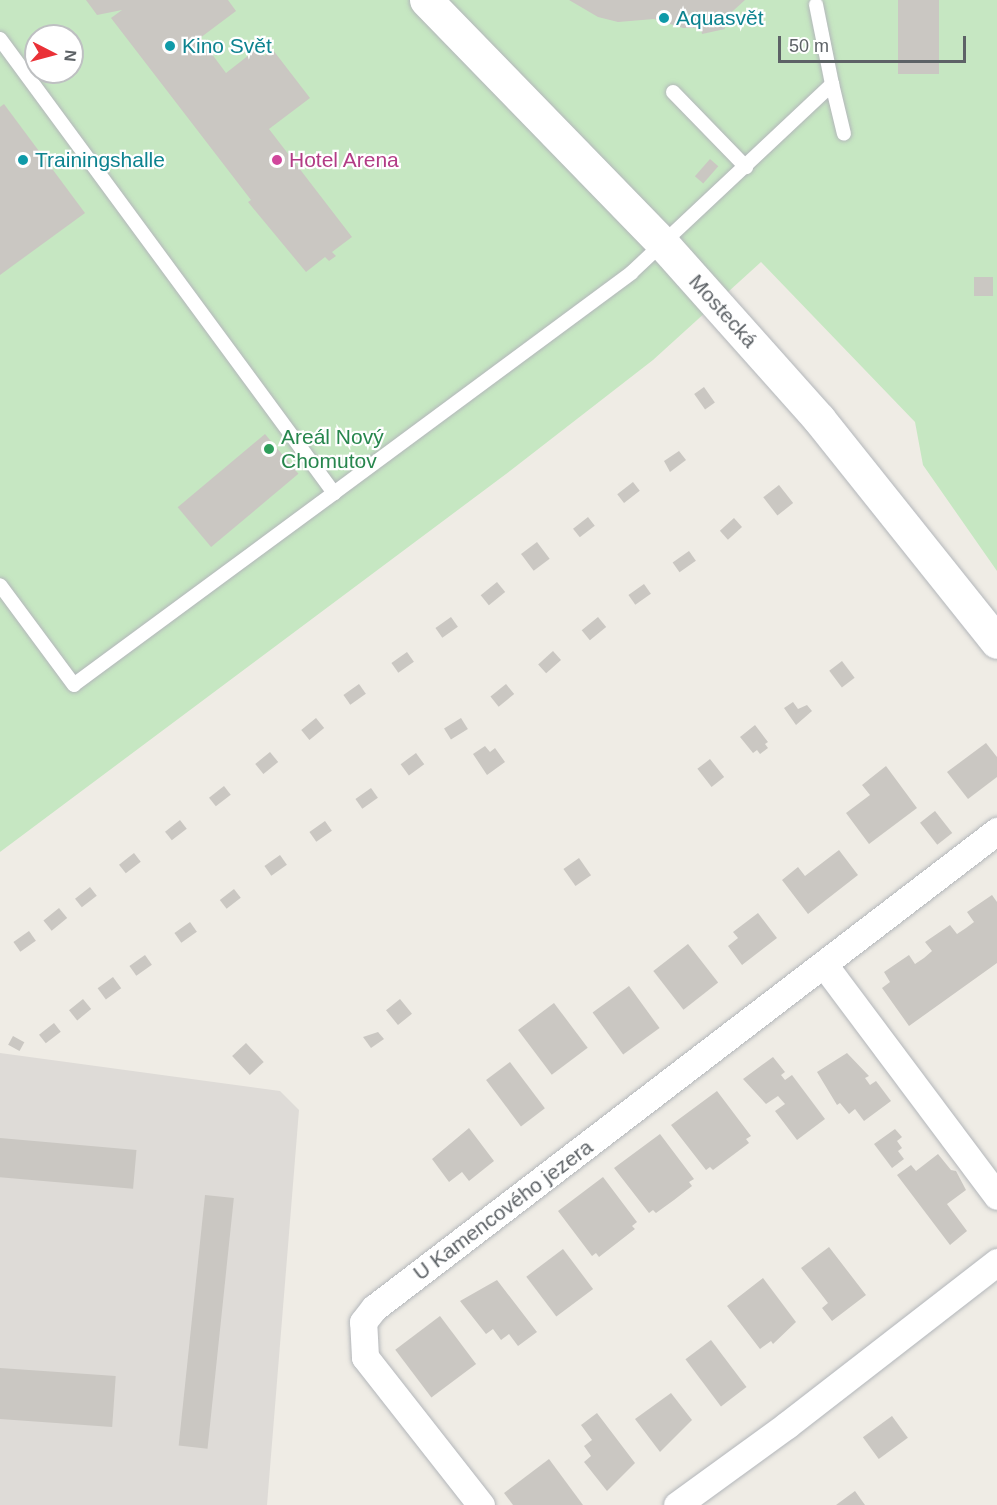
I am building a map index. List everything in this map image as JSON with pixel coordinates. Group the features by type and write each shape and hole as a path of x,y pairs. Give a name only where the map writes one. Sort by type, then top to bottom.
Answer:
{"street":[{"name":"Mostecká","path":"426,0 664,245 826,428 997,642"},
{"name":"U Kamencového jezera","path":"481,1505 365,1357 363,1323 374,1308 825,966 997,831"},
{"path":"825,966 997,1196"},
{"path":"677,1505 787,1425 997,1262"}],"lane":[{"path":"816,5 844,134"},
{"path":"0,39 334,493"},
{"path":"0,585 74,685 664,245 832,84"},
{"path":"673,92 746,166"}],"shaded area":[{"path":"0,1053 280,1091 299,1110 267,1505 0,1505"}],"green space":[{"name":"Areál Nový Chomutov","path":"0,0 997,0 997,571 923,465 915,422 761,262 653,360 506,474 0,852"}],"building":[{"path":"86,0 228,0 236,11 200,38 226,73 258,48 264,56 273,50 310,98 269,129 352,237 332,252 336,256 329,261 325,257 306,272 248,202 251,200 111,18 122,10 97,15"},
{"name":"Aquasvět","path":"569,0 745,0 723,20 725,29 702,34 701,28 683,28 654,19 618,22 598,17"},
{"path":"898,0 939,0 939,74 898,74"},
{"name":"Trainingshalle","path":"4,104 85,213 0,275 0,107"},
{"path":"710,159 718,166 703,184 695,176"},
{"path":"974,277 993,277 993,296 974,296"},
{"path":"704,387 715,403 705,409 694,394"},
{"path":"265,434 298,474 211,547 178,507"},
{"path":"679,451 686,460 670,472 664,461"},
{"path":"633,482 640,491 624,503 617,494"},
{"path":"779,485 793,503 777,515 763,497"},
{"path":"588,517 595,526 580,537 573,529"},
{"path":"734,518 742,527 728,540 720,531"},
{"path":"537,542 550,559 534,571 521,554"},
{"path":"689,551 696,561 679,572 673,562"},
{"path":"497,582 505,592 489,605 481,595"},
{"path":"644,584 651,594 635,605 628,595"},
{"path":"451,617 458,627 442,638 435,628"},
{"path":"598,617 606,627 590,640 582,630"},
{"path":"553,651 561,660 546,673 538,664"},
{"path":"407,652 414,662 398,673 391,663"},
{"path":"842,661 855,678 842,687 829,671"},
{"path":"359,684 366,694 350,705 343,695"},
{"path":"506,684 514,694 499,707 490,697"},
{"path":"793,702 798,709 807,705 812,711 796,725 784,708"},
{"path":"316,718 324,728 309,740 301,730"},
{"path":"461,718 468,729 451,740 444,729"},
{"path":"755,725 768,742 765,744 768,748 760,754 757,750 753,753 740,737"},
{"path":"986,743 997,757 997,777 968,799 947,772"},
{"path":"485,746 490,752 495,748 505,762 487,775 473,754"},
{"path":"270,752 278,762 263,774 255,764"},
{"path":"416,753 424,764 409,775 401,764"},
{"path":"710,759 724,777 712,787 697,769"},
{"path":"886,766 917,808 869,844 846,813 870,795 862,785"},
{"path":"224,786 231,795 216,806 209,798"},
{"path":"371,788 378,798 362,809 355,799"},
{"path":"935,811 952,833 937,845 920,823"},
{"path":"180,820 187,829 172,840 165,832"},
{"path":"325,821 332,831 316,842 309,832"},
{"path":"839,850 858,875 808,914 782,880 798,867 805,876"},
{"path":"134,853 141,862 126,873 119,865"},
{"path":"280,855 287,865 271,876 264,866"},
{"path":"579,858 591,875 575,886 563,869"},
{"path":"90,887 97,896 82,907 75,899"},
{"path":"234,889 241,898 227,909 220,900"},
{"path":"992,895 997,902 997,963 909,1026 882,988 890,982 884,972 909,955 915,964 924,958 932,951 925,942 950,925 957,934 966,928 974,922 967,912"},
{"path":"59,908 67,918 52,931 43,921"},
{"path":"758,913 777,938 742,965 728,946 738,938 733,932"},
{"path":"190,922 197,932 181,943 174,933"},
{"path":"29,931 36,941 20,952 13,942"},
{"path":"688,944 718,983 683,1010 653,971"},
{"path":"145,955 152,965 136,976 129,966"},
{"path":"113,977 121,988 106,999 98,988"},
{"path":"629,986 660,1028 623,1055 593,1012"},
{"path":"83,999 91,1009 77,1020 69,1010"},
{"path":"400,999 412,1014 398,1025 386,1010"},
{"path":"554,1003 588,1048 552,1075 518,1030"},
{"path":"54,1023 61,1032 46,1043 39,1035"},
{"path":"378,1032 384,1039 371,1048 363,1037"},
{"path":"13,1036 24,1042 20,1051 8,1045"},
{"path":"246,1043 264,1062 250,1075 232,1056"},
{"path":"847,1053 869,1076 865,1078 870,1085 876,1081 891,1101 864,1121 855,1109 849,1114 840,1103 837,1105 817,1072"},
{"path":"773,1057 785,1072 781,1075 785,1080 792,1075 825,1119 797,1140 775,1111 785,1104 778,1096 766,1104 743,1079"},
{"path":"510,1062 545,1108 521,1126 486,1080"},
{"path":"717,1091 751,1136 746,1139 749,1143 713,1170 710,1167 706,1170 671,1125"},
{"path":"469,1128 494,1161 469,1181 462,1172 449,1182 432,1159"},
{"path":"895,1129 902,1137 897,1141 902,1148 898,1151 904,1159 892,1168 874,1144"},
{"path":"660,1134 694,1179 689,1182 692,1186 674,1200 656,1213 653,1210 649,1213 614,1168"},
{"path":"0,1138 136,1150 133,1189 0,1177"},
{"path":"938,1154 951,1170 956,1171 966,1190 947,1204 967,1231 950,1245 897,1175 911,1165 916,1171"},
{"path":"603,1177 637,1222 632,1226 635,1229 599,1257 596,1253 592,1256 558,1211"},
{"path":"205,1195 234,1198 207,1449 179,1446"},
{"path":"829,1247 866,1295 832,1321 822,1308 828,1303 801,1268"},
{"path":"563,1249 593,1289 556,1317 526,1277"},
{"path":"763,1278 796,1322 773,1344 771,1341 760,1349 727,1306"},
{"path":"497,1280 537,1332 518,1346 509,1334 501,1340 493,1329 486,1334 460,1301"},
{"path":"440,1316 476,1364 431,1398 395,1350"},
{"path":"711,1340 747,1387 721,1406 685,1359"},
{"path":"0,1368 116,1376 112,1427 0,1419"},
{"path":"671,1393 692,1420 660,1452 635,1419"},
{"path":"597,1413 635,1463 607,1491 584,1462 591,1456 584,1446 592,1440 581,1425"},
{"path":"892,1416 908,1438 879,1459 863,1437"},
{"path":"549,1459 583,1505 513,1505 504,1493"},
{"path":"855,1491 865,1505 836,1505"}],"place":[{"name":"Aquasvět","path":"664,18"},
{"name":"Kino Svět","path":"170,46"},
{"name":"Trainingshalle","path":"23,160"},
{"name":"Hotel Arena","path":"277,160"},
{"name":"Areál Nový Chomutov","path":"269,449"}]}
